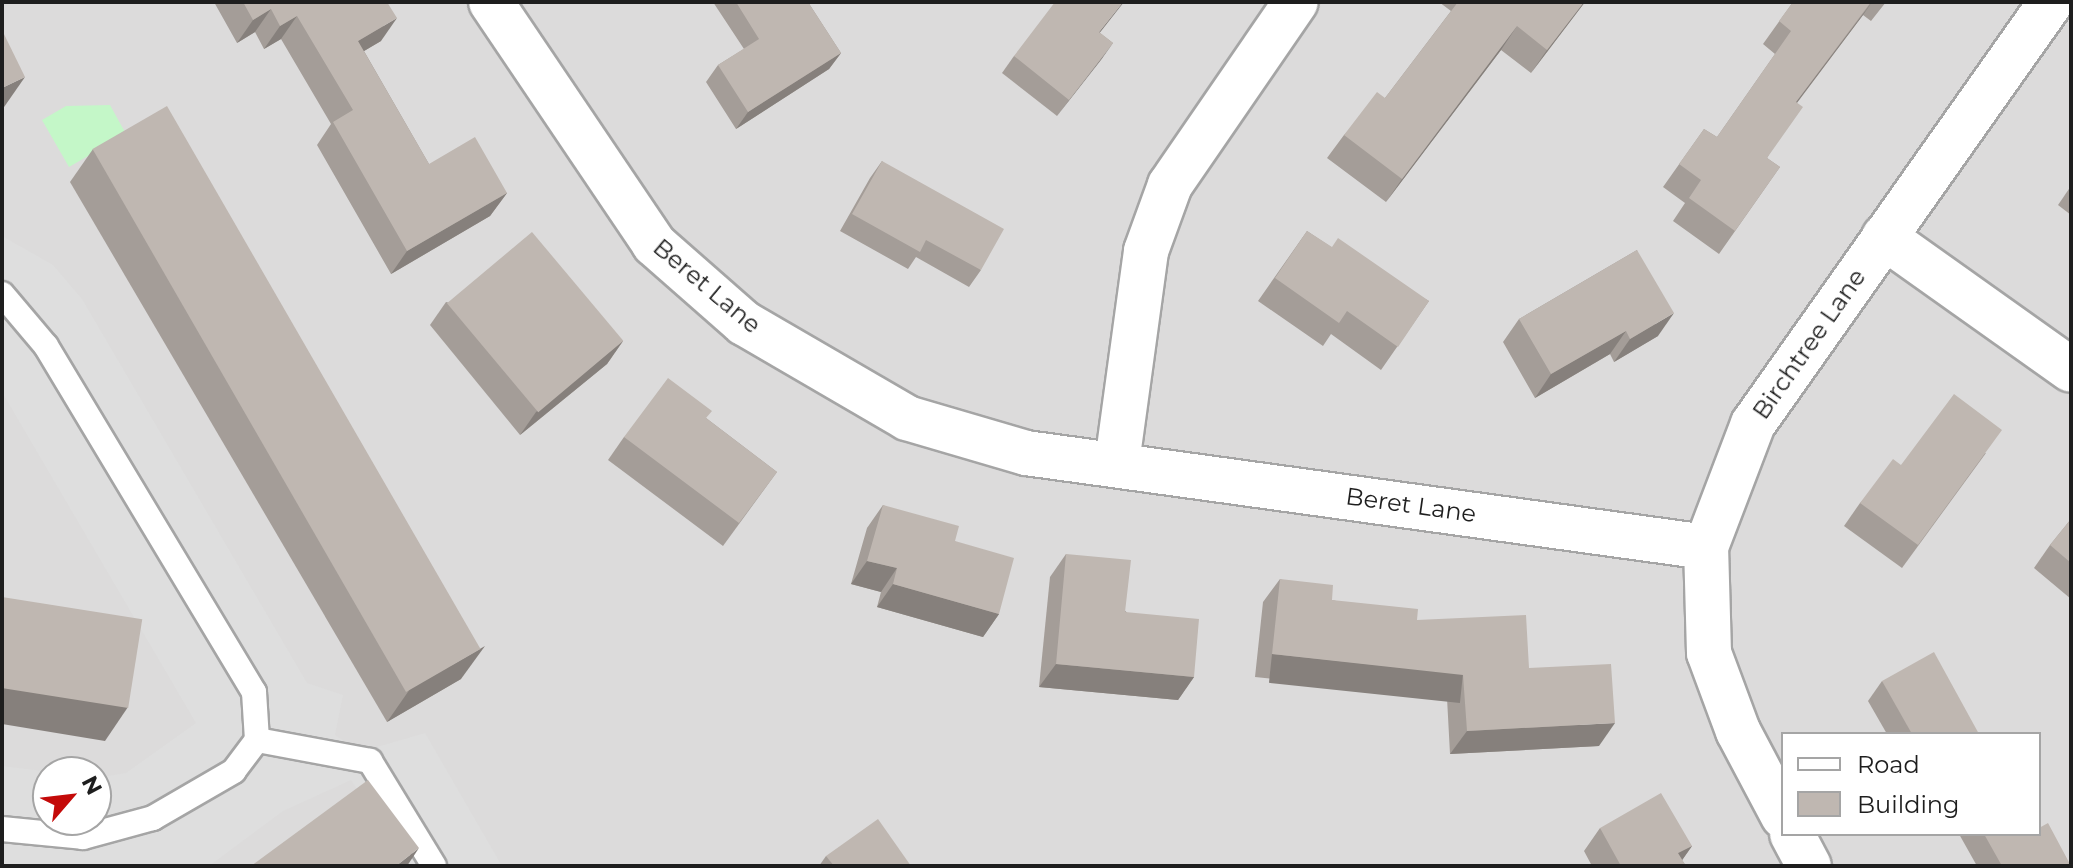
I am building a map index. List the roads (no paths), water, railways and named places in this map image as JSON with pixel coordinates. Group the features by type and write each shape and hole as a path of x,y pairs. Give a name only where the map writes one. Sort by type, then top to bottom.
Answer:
{"street":[{"name":"Beret Lane","path":"491,2 654,244 744,323 907,418 1026,453 1117,463 1706,547"},
{"path":"1117,463 1146,251 1170,185 1296,2"},
{"name":"Birchtree Lane","path":"1781,812 1738,731 1709,653 1706,547 1753,424 2051,2"},
{"path":"1884,237 2071,370"},
{"path":"1793,836 1809,866"}],"lane":[{"path":"2,294 46,346 254,692 257,740 234,771 153,818 83,837 2,829"},
{"path":"257,740 370,761 434,866"}]}
